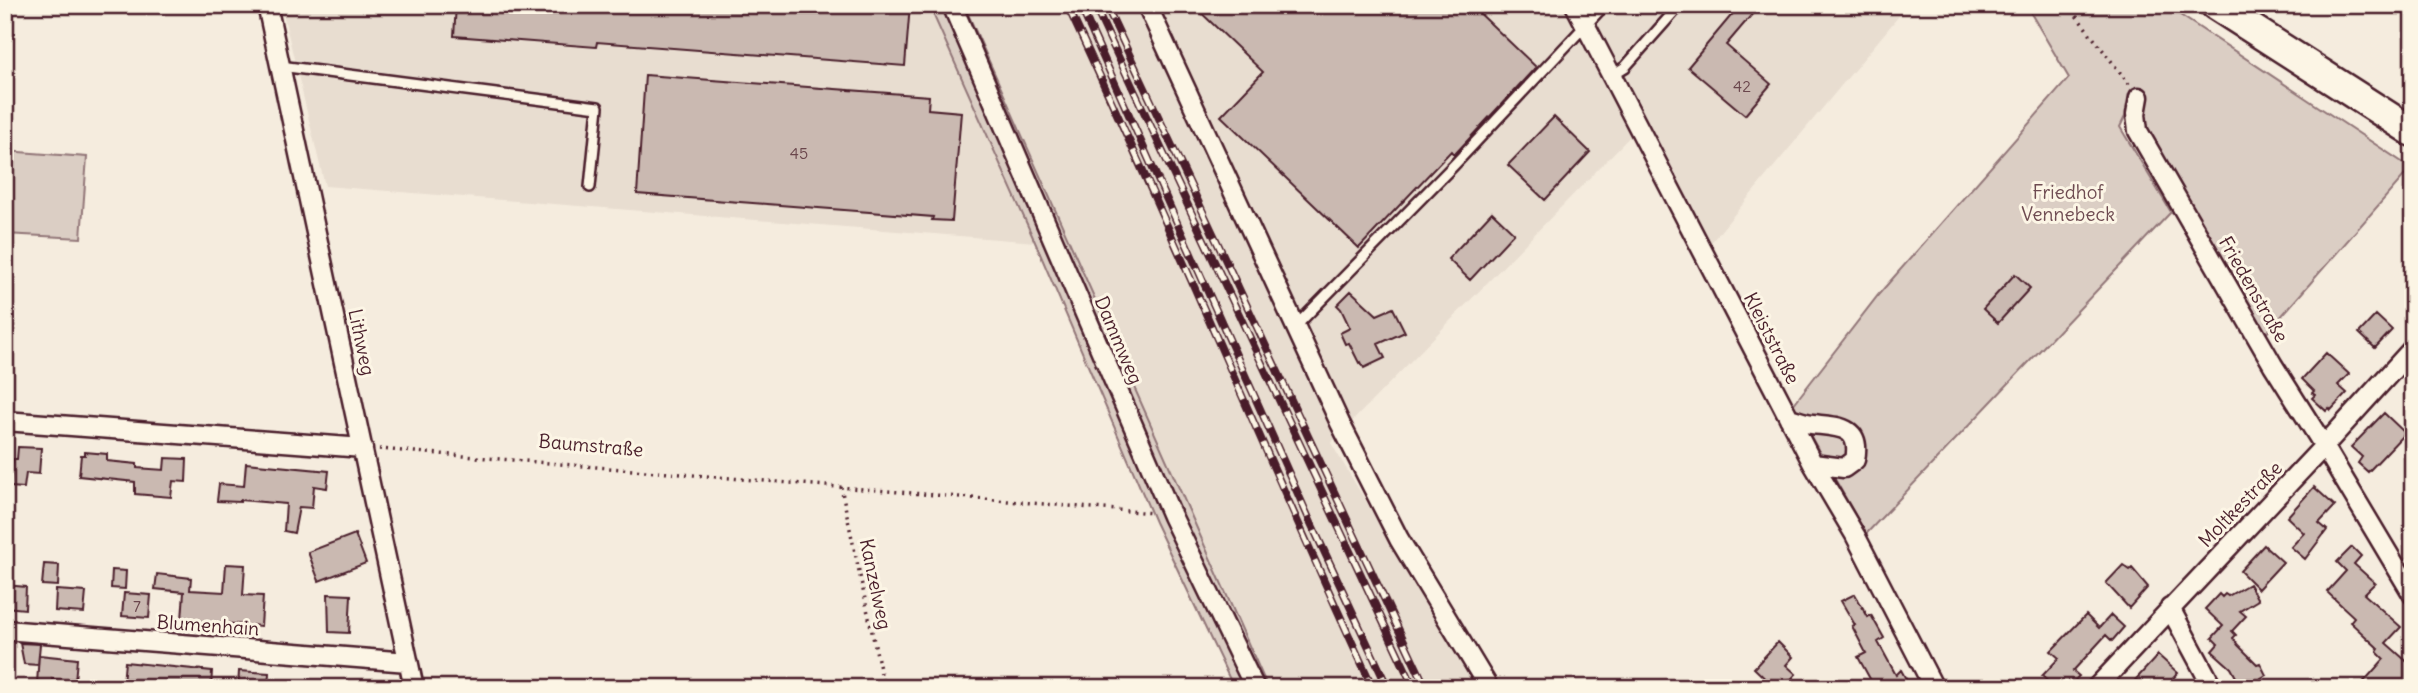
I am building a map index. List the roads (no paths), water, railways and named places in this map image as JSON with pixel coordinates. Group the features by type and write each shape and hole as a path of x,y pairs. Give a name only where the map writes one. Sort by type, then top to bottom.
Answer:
{"main road":[{"path":"2215,5 2413,132"}],"street":[{"name":"Lithweg","path":"267,5 414,688"},
{"name":"Dammweg","path":"952,5 1172,516 1255,688"},
{"path":"1147,5 1340,423 1399,539 1489,688"},
{"name":"Kleiststraße","path":"1575,5 1813,464 1855,535 1934,688"},
{"name":"Friedenstraße","path":"2139,97 2136,114 2138,131 2273,365 2413,595"},
{"name":"Moltkestraße","path":"2096,688 2413,348"},
{"path":"1789,418 1808,424 1842,427 1852,433 1857,447 1855,460 1844,468 1813,464"},
{"path":"5,421 363,448"},
{"path":"2170,608 2213,688"},
{"name":"Blumenhain","path":"5,630 408,662"}],"lane":[{"path":"1295,327 1454,165 1599,11 1601,5"},
{"path":"1612,75 1625,67 1680,5"},
{"path":"280,66 598,107 590,187"}],"railway":[{"path":"1067,5 1373,688"},
{"path":"1080,5 1311,523 1388,688"},
{"path":"1094,5 1414,688"},
{"path":"1106,5 1426,688"}],"park label":[{"name":"Friedhof Vennebeck","path":"2068,203"}]}
